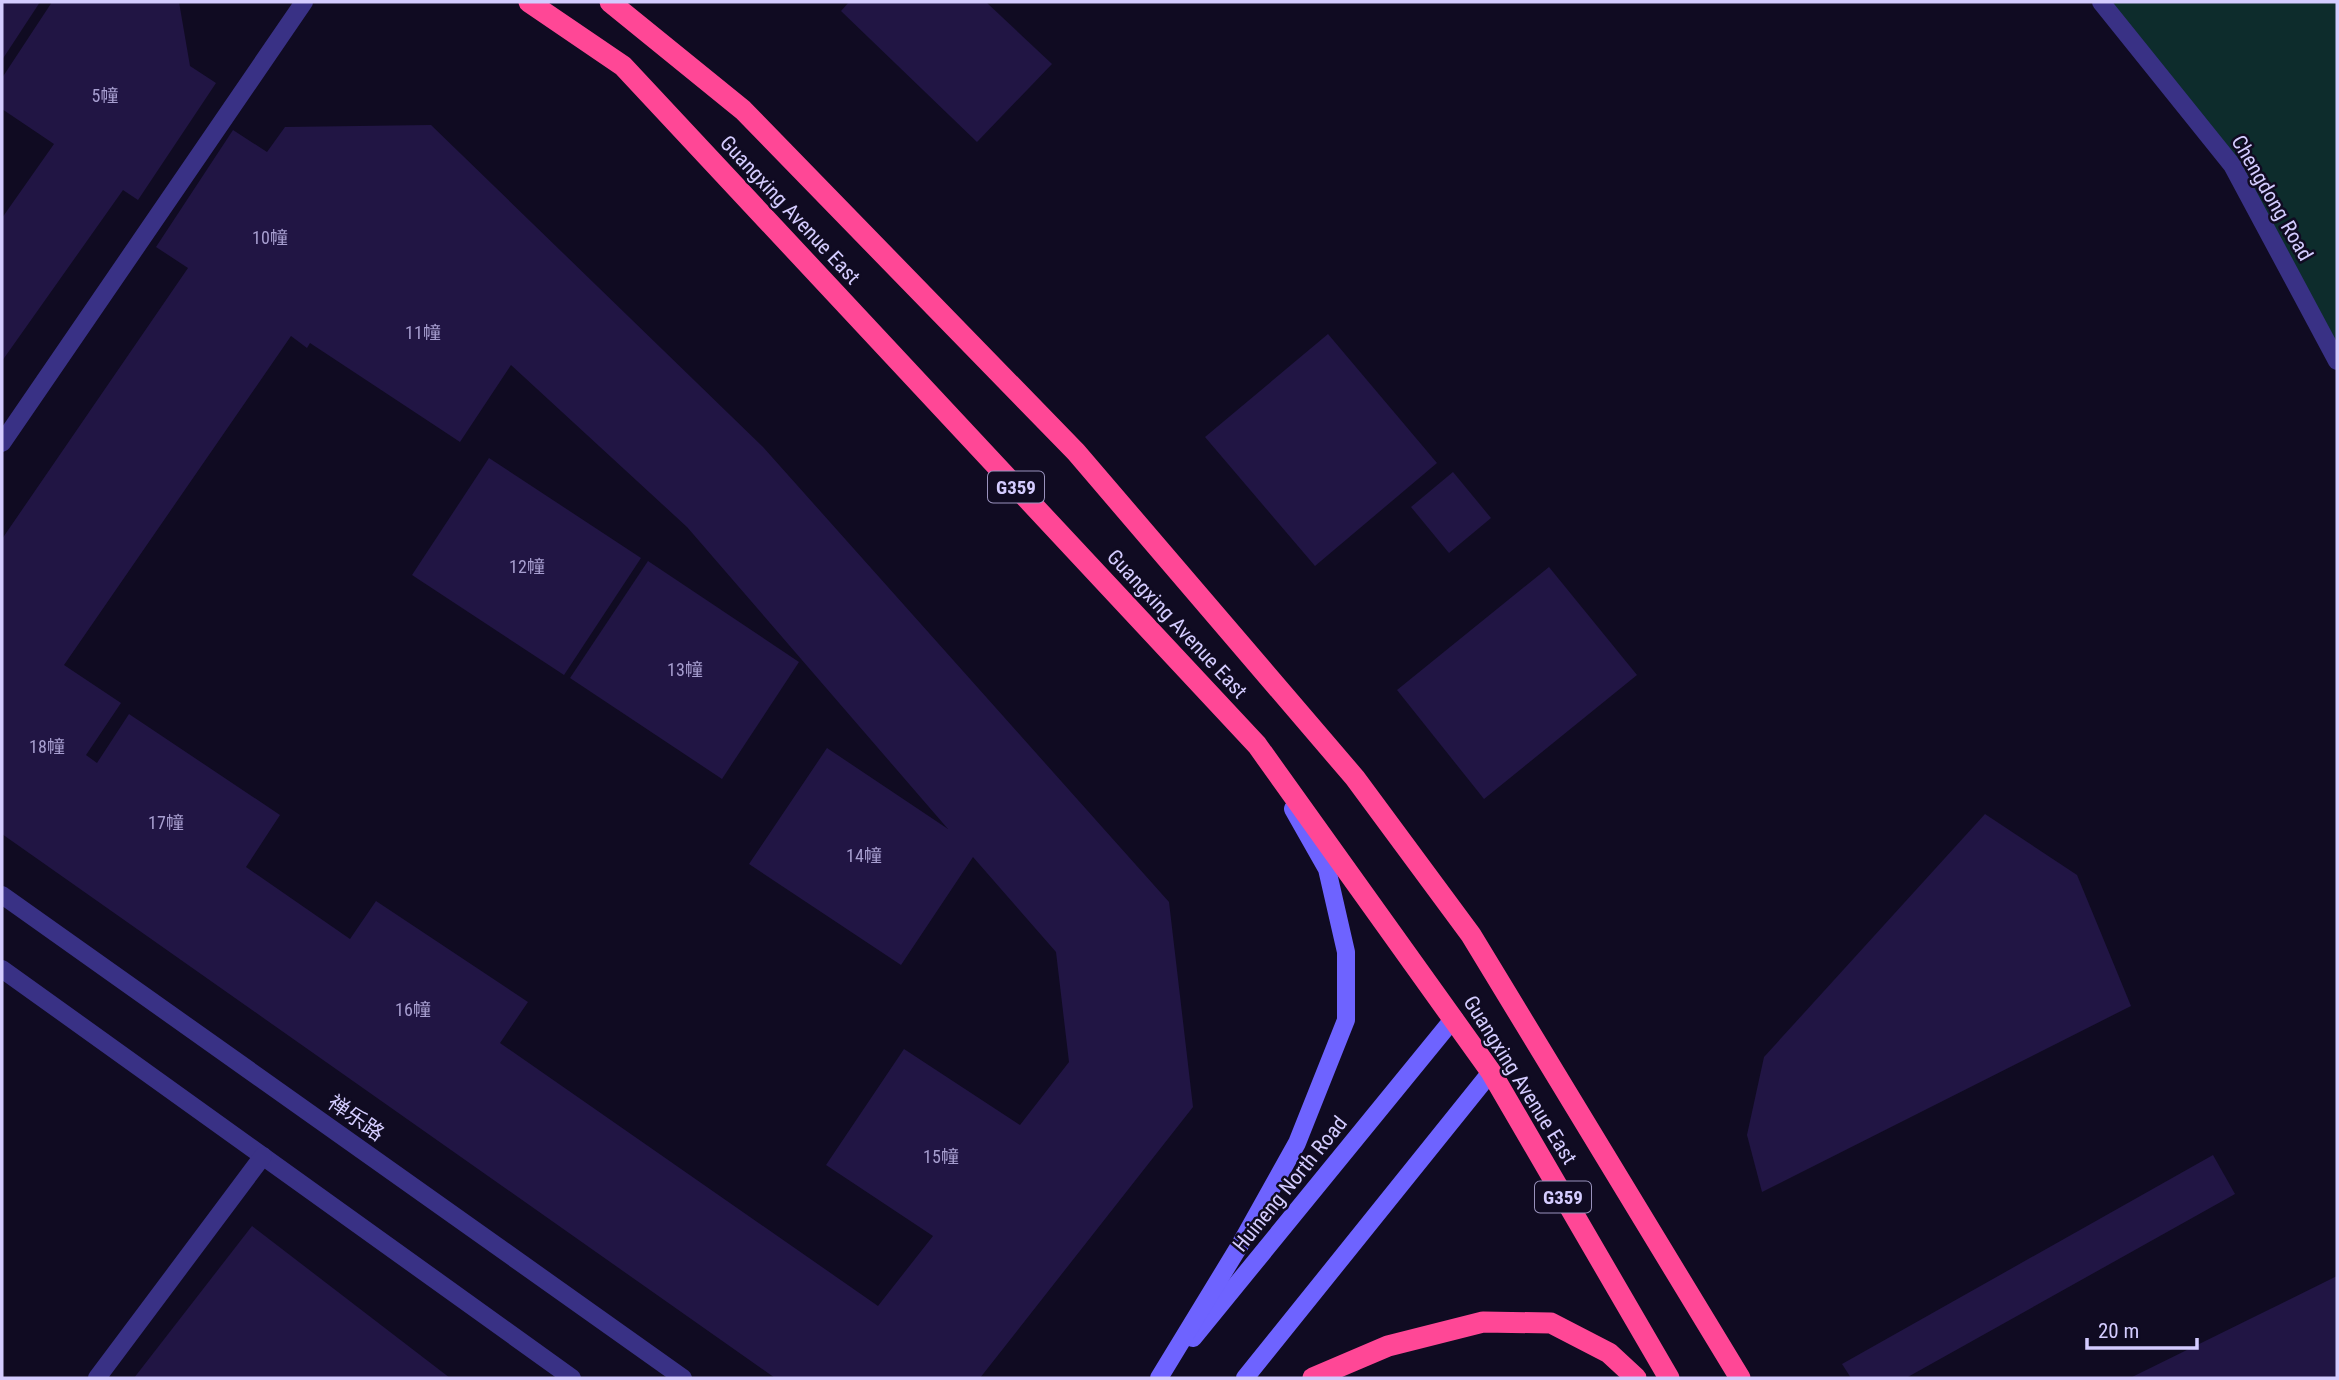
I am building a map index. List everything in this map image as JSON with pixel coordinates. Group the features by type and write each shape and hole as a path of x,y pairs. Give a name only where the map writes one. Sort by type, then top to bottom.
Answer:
{"highway":[{"name":"Guangxing Avenue East","path":"529,2 622,66 1257,745 1491,1072 1669,1378"},
{"name":"Guangxing Avenue East","path":"610,2 743,110 1076,452 1355,778 1471,935 1740,1378"},
{"path":"1313,1378 1388,1346 1483,1322 1551,1323 1609,1353 1636,1378"}],"street":[{"path":"2,443 304,2"},
{"name":"Chengdong Road","path":"2101,2 2232,165 2337,361"},
{"path":"1160,1378 1240,1245 1297,1143 1346,1020 1346,952 1327,869 1257,745"},
{"name":"禅乐路","path":"2,895 683,1378"},
{"path":"2,969 572,1378"},
{"name":"Huineng North Road","path":"1160,1378 1454,1018"},
{"path":"1245,1378 1491,1072"},
{"path":"97,1378 263,1156"}],"green space":[{"path":"2101,2 2337,2 2337,361 2232,165"}],"building":[{"path":"2,2 40,2 2,60"},
{"path":"52,2 179,2 190,66 216,83 138,200 123,190 2,361 2,218 54,144 2,109 2,78"},
{"path":"849,2 986,2 1052,64 977,142 841,11"},
{"path":"431,125 763,447 1169,902 1193,1107 980,1378 775,1378 2,834 2,539 188,268 156,247 233,130 267,152 285,127","holes":["291,336 307,348 310,343 460,442 511,365 687,527 948,829 827,748 749,864 901,965 973,857 1056,952 1069,1062 1020,1125 904,1049 826,1165 933,1236 878,1306 500,1043 528,1002 376,901 350,939 246,867 280,815 129,714 97,763 86,755 121,703 64,665"]},
{"path":"1328,334 1437,463 1315,566 1205,437"},
{"path":"489,458 641,558 564,675 412,575"},
{"path":"1453,472 1491,518 1449,553 1411,507"},
{"path":"648,561 799,662 722,779 570,678"},
{"path":"1549,567 1637,675 1484,799 1397,690"},
{"path":"1985,814 2077,875 2131,1006 1762,1192 1747,1135 1764,1057"},
{"path":"2213,1155 2235,1194 1906,1378 1851,1378 1842,1364"},
{"path":"252,1226 450,1378 134,1378"},
{"path":"2337,1276 2337,1378 2130,1378"}]}
